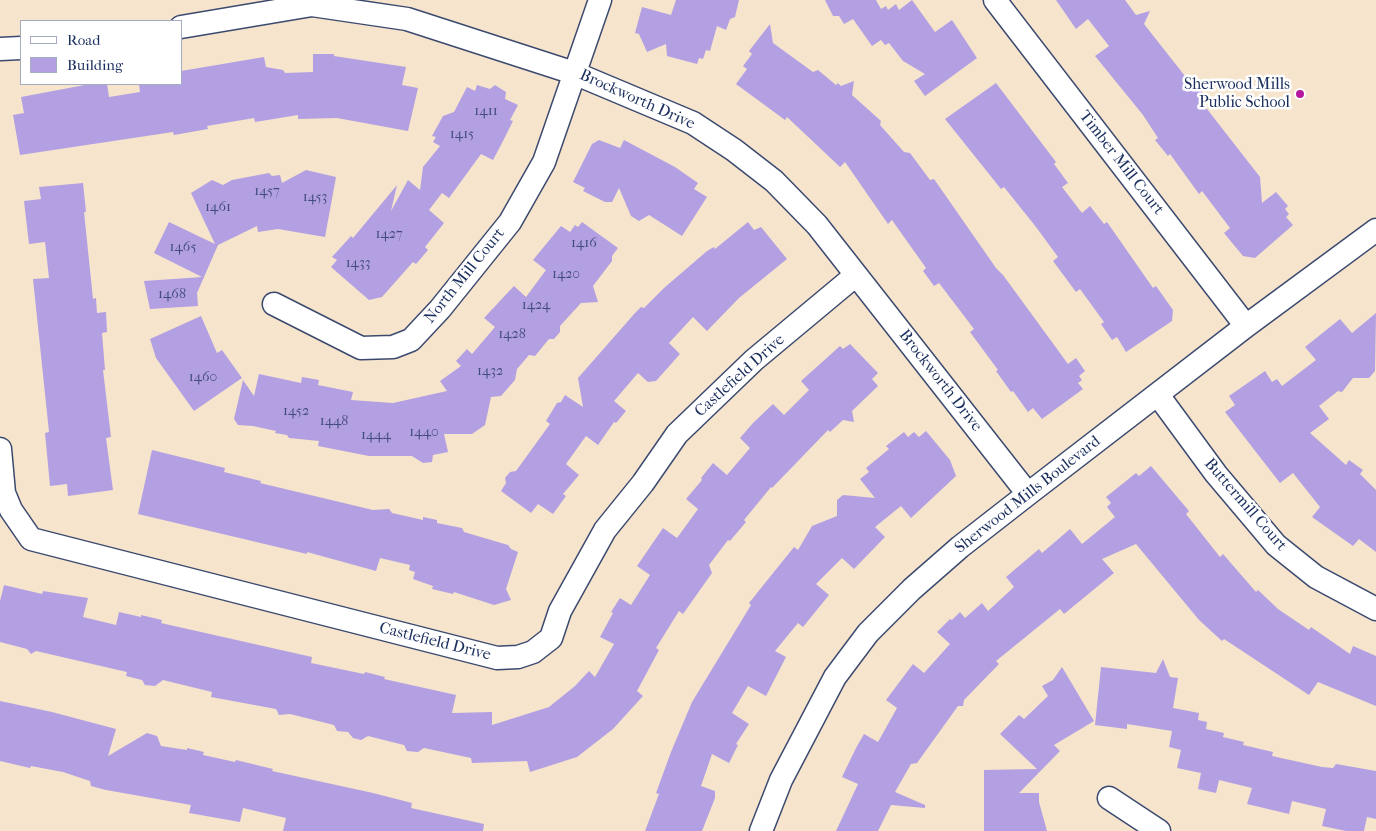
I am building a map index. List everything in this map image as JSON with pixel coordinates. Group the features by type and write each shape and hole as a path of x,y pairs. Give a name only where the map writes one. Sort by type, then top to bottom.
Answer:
{"street":[{"name":"North Mill Court","path":"274,304 361,348 393,347 411,340 440,309 510,222 544,162 600,0"},
{"name":"Timber Mill Court","path":"995,0 1246,326"},
{"name":"Brockworth Drive","path":"182,27 312,3 407,19 574,73 692,123 734,150 774,181 811,219 1028,494"},
{"path":"0,49 20,48"},
{"name":"Sherwood Mills Boulevard","path":"761,831 781,780 836,677 868,633 912,589 960,547 1028,494 1246,326 1376,230"},
{"name":"Castlefield Drive","path":"0,449 4,493 11,510 31,539 497,658 518,657 533,652 551,638 560,610 605,530 643,483 677,434 754,360 856,275"},
{"name":"Buttermill Court","path":"1158,395 1216,474 1276,545 1316,577 1376,608"},
{"path":"1109,798 1159,831"}],"building":[{"path":"676,0 739,0 735,17 730,19 726,30 717,26 710,51 706,50 703,59 699,58 697,64 667,56 666,44 647,52 639,34 635,33 642,7 671,15"},
{"path":"825,0 876,0 881,9 886,6 888,10 896,4 899,10 912,0 935,32 952,20 977,58 925,96 914,81 925,74 903,61 889,43 885,45 881,40 872,46 853,19 844,24 839,16 833,16"},
{"path":"1056,0 1125,0 1136,15 1150,11 1144,24 1192,85 1197,85 1205,96 1200,100 1260,177 1262,203 1276,192 1288,206 1285,209 1289,214 1286,217 1293,225 1255,258 1243,256 1224,233 1230,228 1202,191 1199,194 1170,154 1168,156 1155,140 1158,138 1143,115 1095,56 1109,46 1088,19 1076,29"},
{"path":"770,24 773,43 813,72 818,70 836,85 838,83 841,86 854,81 852,95 881,121 880,125 904,152 910,153 930,180 934,179 996,268 1068,364 1076,358 1085,371 1079,376 1082,380 1078,383 1083,389 1042,419 1033,408 1028,412 1013,391 1011,392 996,371 998,370 970,332 974,329 939,283 934,286 923,271 926,268 892,220 888,224 845,162 840,167 787,117 785,120 736,84 747,69 743,66 752,54 749,51"},
{"path":"313,54 334,54 334,56 406,67 402,85 418,88 408,131 337,118 298,119 298,115 255,122 254,118 207,126 208,129 174,135 173,132 20,155 13,115 24,113 21,97 85,85 107,85 109,97 140,92 139,85 182,85 182,71 264,57 266,67 283,70 285,73 313,72"},
{"path":"996,83 1056,162 1054,164 1068,183 1062,187 1082,213 1090,206 1104,224 1107,222 1153,288 1156,286 1173,310 1172,321 1126,352 1117,337 1112,340 1101,324 1104,322 1080,289 1076,292 1053,261 1058,257 1036,227 1004,187 1001,189 945,119"},
{"path":"477,85 490,89 495,85 506,92 505,99 518,105 510,120 513,121 501,145 493,160 481,154 449,198 442,193 429,210 444,223 425,247 428,250 416,264 413,262 382,297 369,300 331,267 337,260 332,257 351,236 353,238 397,185 391,211 408,180 420,190 423,167 440,146 433,142 436,137 432,136 443,116 454,112 467,87 475,91"},
{"path":"599,140 620,148 624,140 675,167 698,183 694,189 707,197 682,236 649,215 639,221 631,216 619,188 612,202 605,202 583,191 585,188 573,182 592,144"},
{"path":"306,170 336,177 325,237 278,229 258,232 257,226 218,245 197,293 198,306 150,309 144,281 202,277 154,253 169,222 215,244 191,193 212,180 223,185 232,180 269,173 272,176 280,175 282,183"},
{"path":"83,183 93,299 96,298 97,313 106,312 107,332 102,333 105,370 103,370 111,437 106,438 113,490 68,496 67,484 50,486 45,433 49,432 33,279 49,278 45,242 29,244 24,201 41,199 39,187"},
{"path":"582,222 618,248 612,256 612,261 593,286 598,302 581,303 560,326 560,332 554,339 549,339 535,356 529,355 517,369 515,380 501,396 491,397 485,425 472,434 444,434 448,452 433,455 432,462 423,463 412,456 369,456 318,446 319,441 289,438 287,435 275,433 276,431 238,425 234,419 243,380 254,396 259,374 301,383 302,377 319,380 318,385 353,392 351,400 393,403 447,391 440,381 461,366 456,361 467,349 472,354 495,327 484,318 514,286 526,297 546,270 533,260 561,226 570,232 575,225 578,227"},
{"path":"748,222 754,230 761,227 787,259 739,298 707,331 693,317 669,343 680,354 656,381 648,382 638,373 614,401 626,411 616,423 614,422 598,445 586,436 566,464 579,475 563,494 566,496 553,514 538,504 531,513 501,491 506,483 505,478 510,472 516,471 550,424 546,421 557,403 561,402 565,395 583,407 578,378 635,313 641,307 644,308 707,251 714,247 715,249"},
{"path":"1376,313 1375,371 1369,378 1353,378 1342,392 1338,391 1319,406 1329,419 1310,433 1346,465 1349,460 1363,470 1360,474 1376,490 1376,552 1359,539 1353,546 1312,517 1320,507 1293,473 1280,483 1225,412 1235,405 1229,396 1265,371 1272,382 1277,379 1282,386 1316,360 1305,347 1340,319 1352,333"},
{"path":"201,316 217,353 222,350 242,378 194,411 156,358 150,339"},
{"path":"850,344 878,373 872,379 878,386 852,411 854,422 843,420 830,432 828,430 771,487 744,520 746,522 730,541 728,540 709,565 712,573 683,614 679,611 656,648 659,650 637,691 643,696 613,729 577,757 530,772 527,761 472,763 471,758 424,748 418,752 407,751 404,745 368,736 361,740 353,738 348,732 337,731 334,725 290,714 279,715 276,709 211,697 212,692 163,680 155,686 145,685 142,680 126,676 127,672 36,651 31,654 27,649 0,642 0,601 4,585 42,594 43,591 88,598 83,617 116,625 119,612 141,617 141,615 162,620 161,623 312,657 311,663 364,674 365,672 385,677 384,679 456,695 452,713 492,712 492,725 549,707 575,686 589,671 595,677 614,644 600,637 613,613 611,612 620,598 631,605 650,575 637,566 663,528 677,538 698,509 686,499 713,463 727,475 750,448 740,438 753,423 773,404 784,415 809,390 801,381 840,346 843,349"},
{"path":"926,431 950,460 956,476 911,518 901,506 875,527 885,537 854,569 842,558 816,584 829,595 803,627 798,623 775,651 786,657 766,696 748,686 732,713 749,724 736,744 738,745 729,763 712,754 701,786 715,791 715,798 702,831 645,831 659,794 656,793 692,702 751,605 749,603 794,547 798,550 812,526 837,516 837,500 843,495 875,498 860,479 869,472 866,468 889,449 886,446 904,432 908,437 914,432 919,437"},
{"path":"152,450 225,468 224,472 261,481 260,483 373,510 389,509 392,513 423,520 423,517 437,520 437,523 462,528 464,532 508,545 511,549 518,552 506,589 511,600 494,605 454,592 453,594 432,589 433,586 413,579 415,572 409,570 410,565 380,558 376,571 307,552 307,554 138,514"},
{"path":"1151,466 1189,511 1186,514 1220,557 1223,554 1256,592 1258,590 1278,609 1309,630 1311,627 1350,654 1353,646 1376,656 1376,706 1318,682 1309,695 1224,639 1222,641 1199,620 1136,544 1102,559 1114,573 1064,614 1060,609 996,661 999,664 964,700 963,706 958,706 917,763 911,764 895,792 925,805 925,808 891,805 878,831 836,831 858,784 842,777 856,748 864,734 878,742 897,708 886,700 913,664 924,673 950,644 937,632 960,612 965,618 982,603 988,611 1014,587 1006,577 1039,549 1042,553 1070,529 1082,544 1115,517 1107,507 1111,503 1106,497 1136,473 1139,476"},
{"path":"1163,659 1170,677 1178,678 1173,708 1199,713 1198,720 1207,722 1206,729 1224,733 1223,737 1244,742 1243,745 1273,752 1272,756 1322,767 1333,768 1336,764 1376,771 1376,819 1367,817 1364,831 1346,831 1322,826 1326,809 1292,801 1289,814 1247,804 1252,788 1219,780 1216,793 1198,789 1201,773 1177,768 1181,750 1169,747 1172,731 1127,724 1127,729 1095,725 1101,667 1156,673"},
{"path":"1062,667 1094,721 1054,745 1060,751 1019,793 1039,793 1039,802 1047,831 984,831 984,770 1037,769 1000,734 1019,715 1024,719 1048,696 1042,686 1053,680"},
{"path":"0,701 52,712 116,729 108,756 147,733 157,736 161,746 187,750 187,748 204,752 203,755 235,762 236,760 273,769 272,771 412,803 411,808 484,824 483,831 283,831 286,818 243,808 240,822 189,813 191,805 106,790 91,786 90,781 63,772 31,766 30,768 0,761"}],"place":[{"name":"Sherwood Mills Public School","path":"1300,94"}]}
